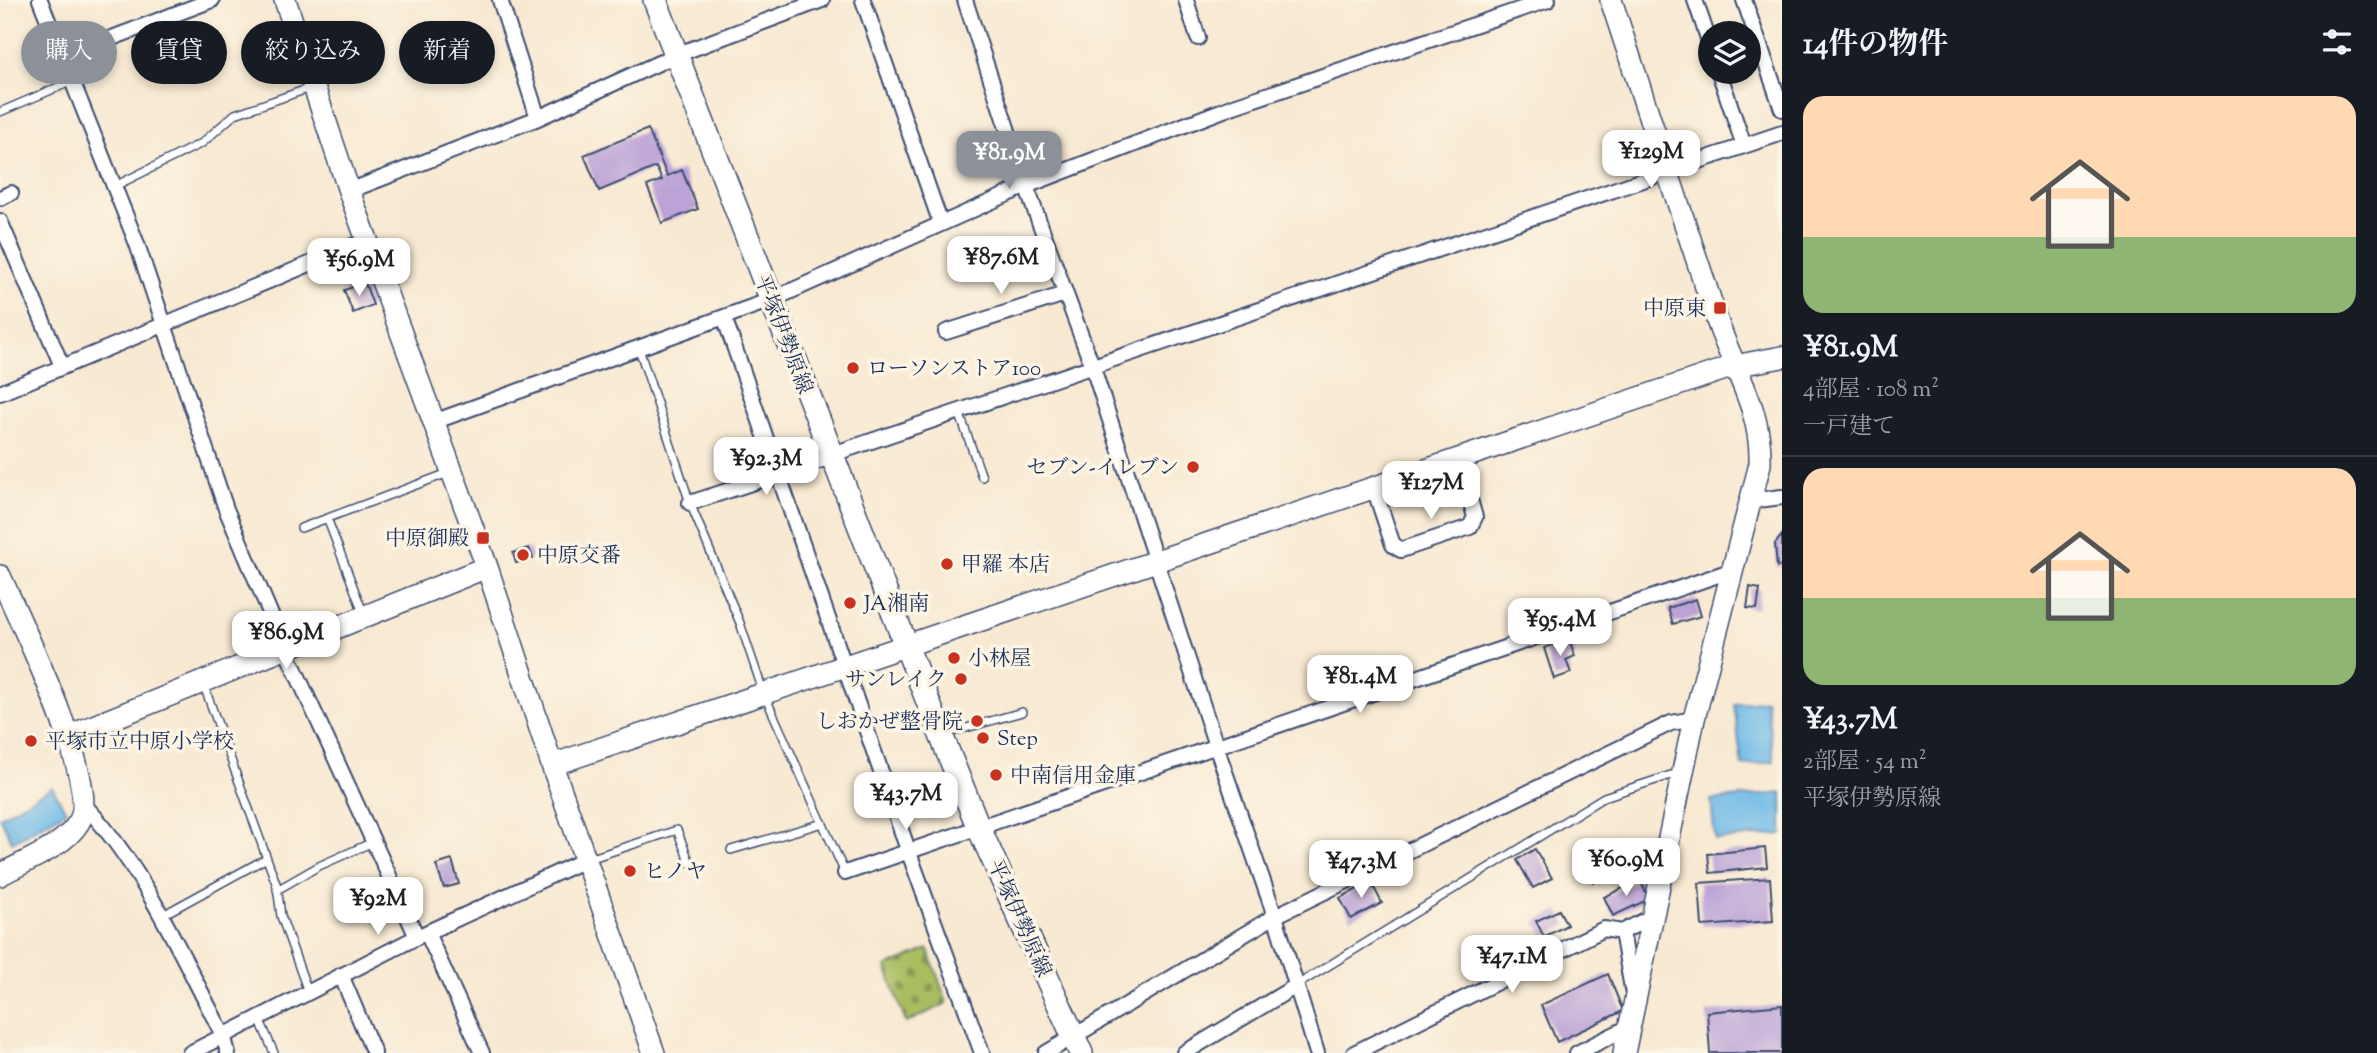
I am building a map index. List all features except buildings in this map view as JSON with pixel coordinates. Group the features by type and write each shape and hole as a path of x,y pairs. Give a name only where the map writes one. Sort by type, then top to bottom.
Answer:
{"main road":[{"name":"平塚伊勢原線","path":"655,0 905,646 978,826 1078,1046"}],"street":[{"path":"40,0 48,21"},
{"path":"117,36 212,0"},
{"path":"285,0 349,191 436,421 552,765 654,1053"},
{"path":"500,0 538,118"},
{"path":"863,0 942,224"},
{"path":"965,0 1026,186 1093,368 1216,746 1275,916 1317,1053"},
{"path":"1186,0 1198,38"},
{"path":"436,421 771,300 1026,186 1234,106 1548,0"},
{"path":"1611,0 1734,366 1751,402 1761,435 1760,464 1693,719 1655,915 1624,1053"},
{"path":"1695,0 1702,21"},
{"path":"1744,0 1782,109"},
{"path":"349,191 538,118 676,55 818,1"},
{"path":"71,84 115,186 226,509 285,648 373,842 482,1053"},
{"path":"1723,84 1744,146"},
{"path":"690,503 1782,133"},
{"path":"0,221 62,366"},
{"path":"0,393 162,323 367,240"},
{"path":"946,332 1065,294"},
{"path":"724,317 908,850 982,1053"},
{"path":"552,765 1734,366 1782,358"},
{"path":"1374,488 1393,545 1401,550 1447,535 1470,527 1475,517 1458,459"},
{"path":"1750,501 1782,497"},
{"path":"69,736 487,567"},
{"path":"845,873 1730,572"},
{"path":"0,576 69,736 83,804 81,820 69,835 0,876"},
{"path":"1046,1053 1078,1046 1275,916 1671,723 1693,719"},
{"path":"83,804 106,826 160,916 223,1035 229,1053"},
{"path":"190,1053 422,935 585,860"},
{"path":"1354,1053 1605,929 1622,932 1655,915"},
{"path":"1622,932 1633,1016"},
{"path":"341,975 374,1053"},
{"path":"1184,1053 1296,986"},
{"path":"1577,1053 1633,1016"}],"lane":[{"path":"0,112 65,84"},
{"path":"115,186 202,143 235,114 313,88"},
{"path":"639,349 690,503 740,622 764,694 845,873"},
{"path":"959,412 982,477"},
{"path":"301,528 453,472"},
{"path":"327,518 365,617"},
{"path":"203,682 277,890 281,916 308,992"},
{"path":"941,735 1022,712"},
{"path":"1296,986 1604,797 1671,775 1682,776"},
{"path":"731,850 823,823"},
{"path":"585,860 677,830 690,863"},
{"path":"277,890 373,842"},
{"path":"160,916 265,859"},
{"path":"259,1017 274,1053"}],"green space":[{"path":"928,949 947,1003 906,1023 886,967"}],"water":[{"path":"1766,700 1774,762 1742,766 1734,704"},
{"path":"52,787 66,811 12,842 0,817"},
{"path":"1782,793 1782,834 1715,840 1711,800"}],"place":[{"name":"中原東","path":"1720,308"},
{"name":"ローソンストア100","path":"853,368"},
{"name":"セブン-イレブン","path":"1193,467"},
{"name":"中原御殿","path":"483,538"},
{"name":"中原交番","path":"523,555"},
{"name":"甲羅 本店","path":"947,564"},
{"name":"JA湘南","path":"850,603"},
{"name":"小林屋","path":"954,658"},
{"name":"サンレイク","path":"961,679"},
{"name":"しおかぜ整骨院","path":"977,721"},
{"name":"Step","path":"983,738"},
{"name":"平塚市立中原小学校","path":"31,741"},
{"name":"中南信用金庫","path":"996,775"},
{"name":"ヒノヤ","path":"630,871"}]}
